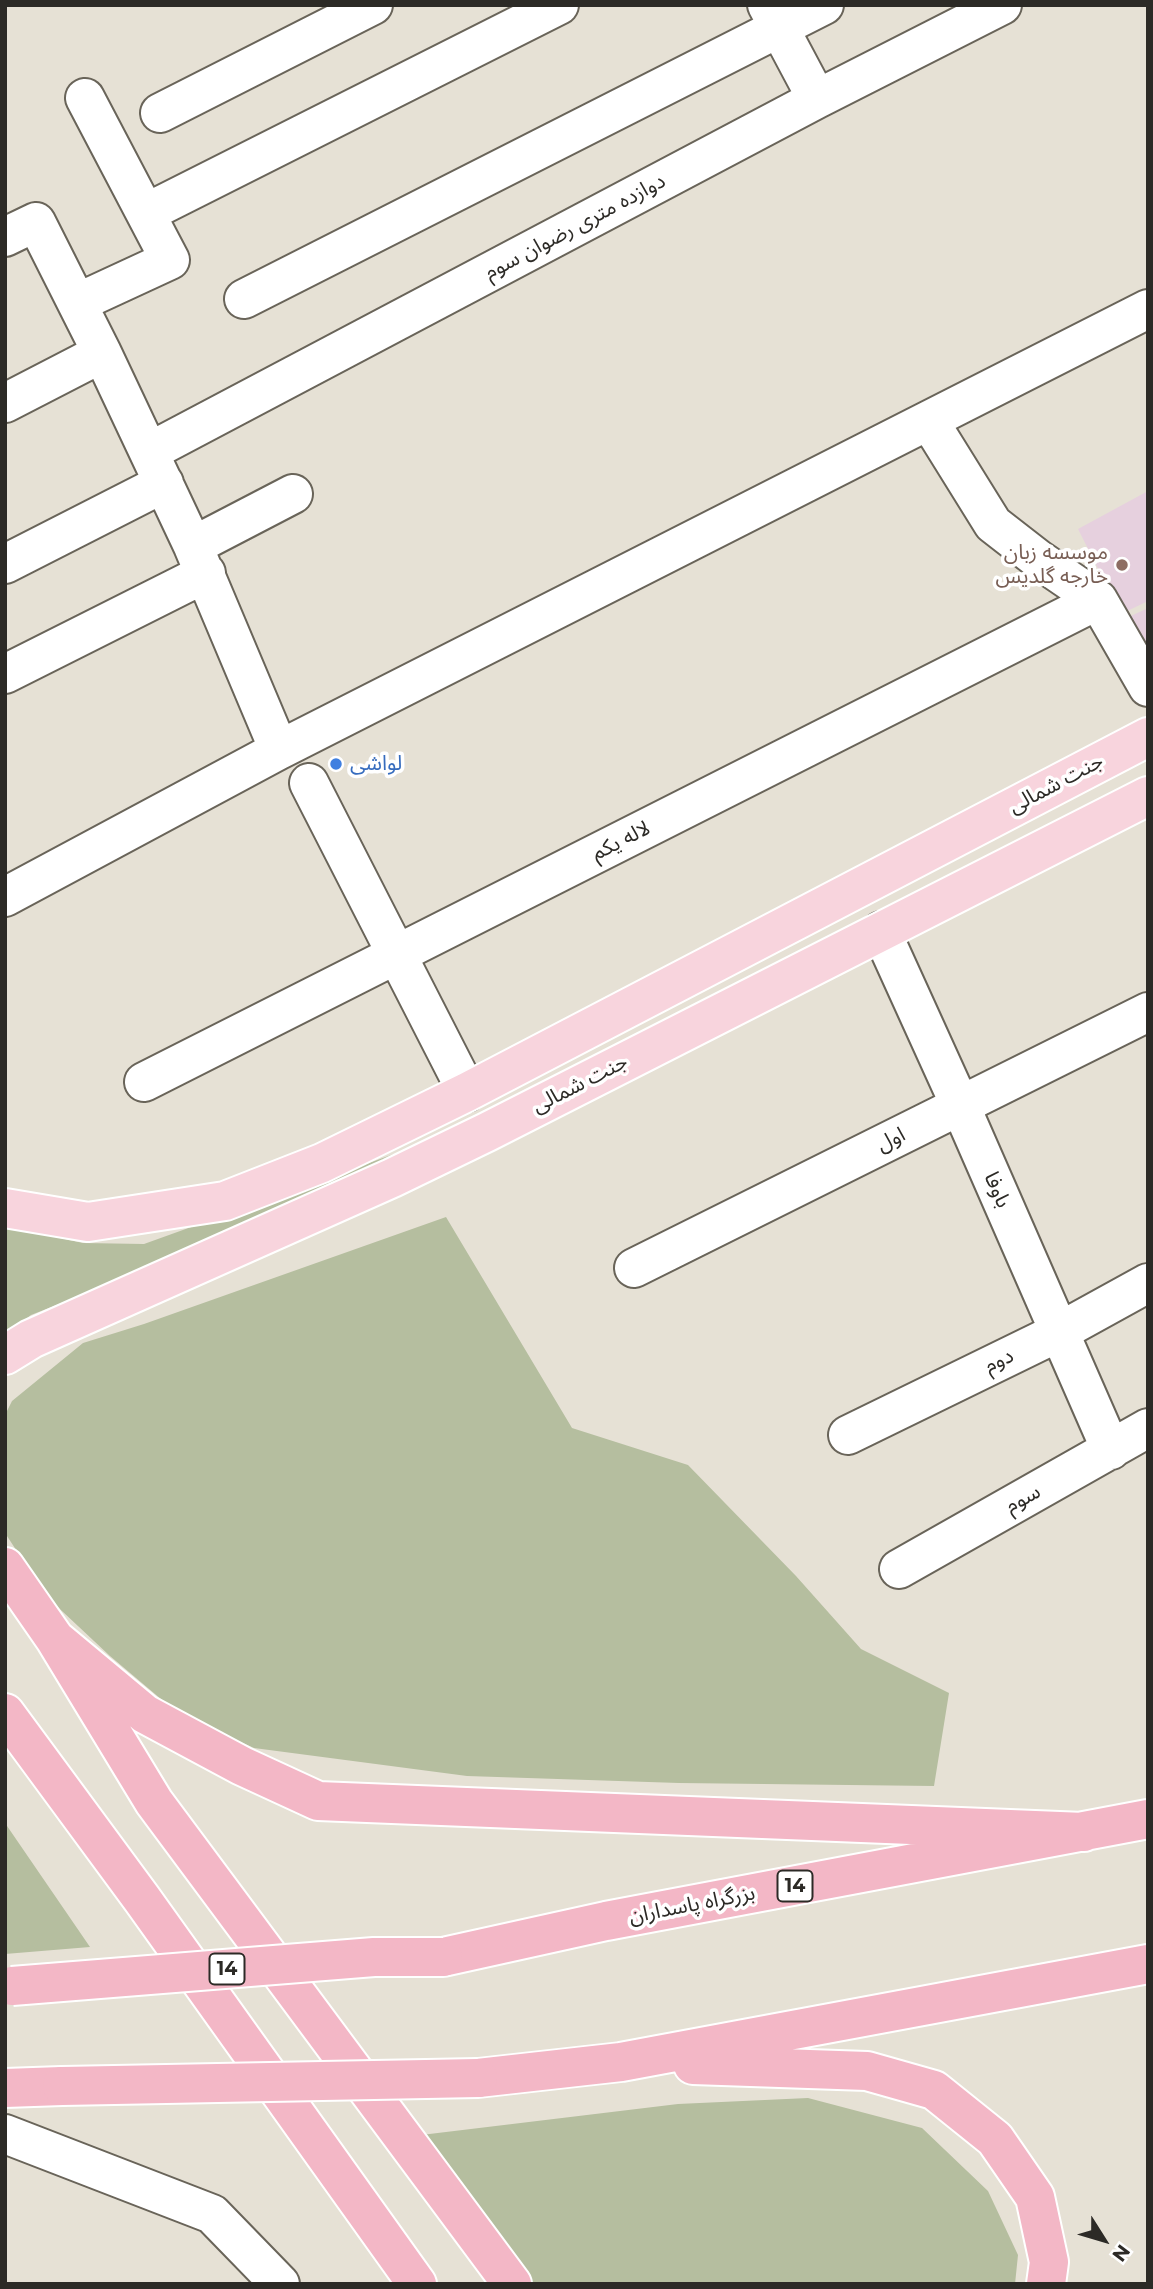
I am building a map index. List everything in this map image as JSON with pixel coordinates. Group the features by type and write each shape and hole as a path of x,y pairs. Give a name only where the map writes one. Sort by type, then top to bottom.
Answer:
{"highway":[{"path":"5,1567 55,1639 154,1802 512,2284"},
{"path":"55,1639 145,1714 242,1766 318,1801 1084,1832"},
{"path":"5,1713 417,2284"},
{"name":"بزرگراه پاسداران","path":"8,1986 374,1957 443,1957 606,1921 1148,1819"},
{"path":"5,2088 478,2078 621,2062 1148,1964"},
{"path":"621,2062 867,2071 934,2091 995,2139 1035,2197 1049,2262 1046,2284"}],"main road":[{"name":"جنت شمالی","path":"5,1208 88,1222 225,1201 322,1163 467,1092 1148,737"},
{"name":"جنت شمالی","path":"5,1355 31,1339 392,1178 487,1132 1148,796"}],"street":[{"path":"160,113 373,5"},
{"path":"146,213 559,5"},
{"path":"244,299 773,17 824,5"},
{"name":"دوازده متری رضوان سوم","path":"5,564 157,468 817,99 1002,5"},
{"path":"773,17 817,99"},
{"path":"77,303 170,260 85,98"},
{"path":"5,237 36,222 102,353 199,559 279,750"},
{"path":"5,897 279,750 1148,309"},
{"path":"5,403 102,353"},
{"path":"929,421 993,524 1098,600 1148,687"},
{"path":"5,674 199,559 293,494"},
{"name":"لاله یکم","path":"144,1082 1098,600"},
{"path":"309,783 467,1092"},
{"name":"باوفا","path":"881,931 1111,1450"},
{"name":"اول","path":"635,1268 1148,1012"},
{"name":"دوم","path":"848,1435 1059,1332 1148,1283"},
{"name":"سوم","path":"899,1569 1148,1429"},
{"path":"5,2134 212,2214 281,2284"}],"shaded area":[{"name":"موسسه زبان خارجه گلدیس","path":"1148,491 1148,601 1121,614 1078,529"},
{"path":"1148,608 1148,678 1118,622"}],"green space":[{"path":"394,1154 284,1216 31,1315 5,1335 5,1226 83,1243 144,1244"},
{"path":"446,1217 572,1428 688,1465 796,1576 861,1649 949,1693 934,1786 679,1783 467,1776 254,1748 181,1716 110,1656 47,1597 5,1533 5,1415 12,1401 83,1343"},
{"path":"5,1823 90,1947 5,1954"},
{"path":"808,2098 922,2128 988,2191 1018,2255 1015,2284 488,2284 388,2139 678,2104"}],"place":[{"name":"موسسه زبان خارجه گلدیس","path":"1122,565"},
{"name":"لواشی","path":"336,764"}]}
